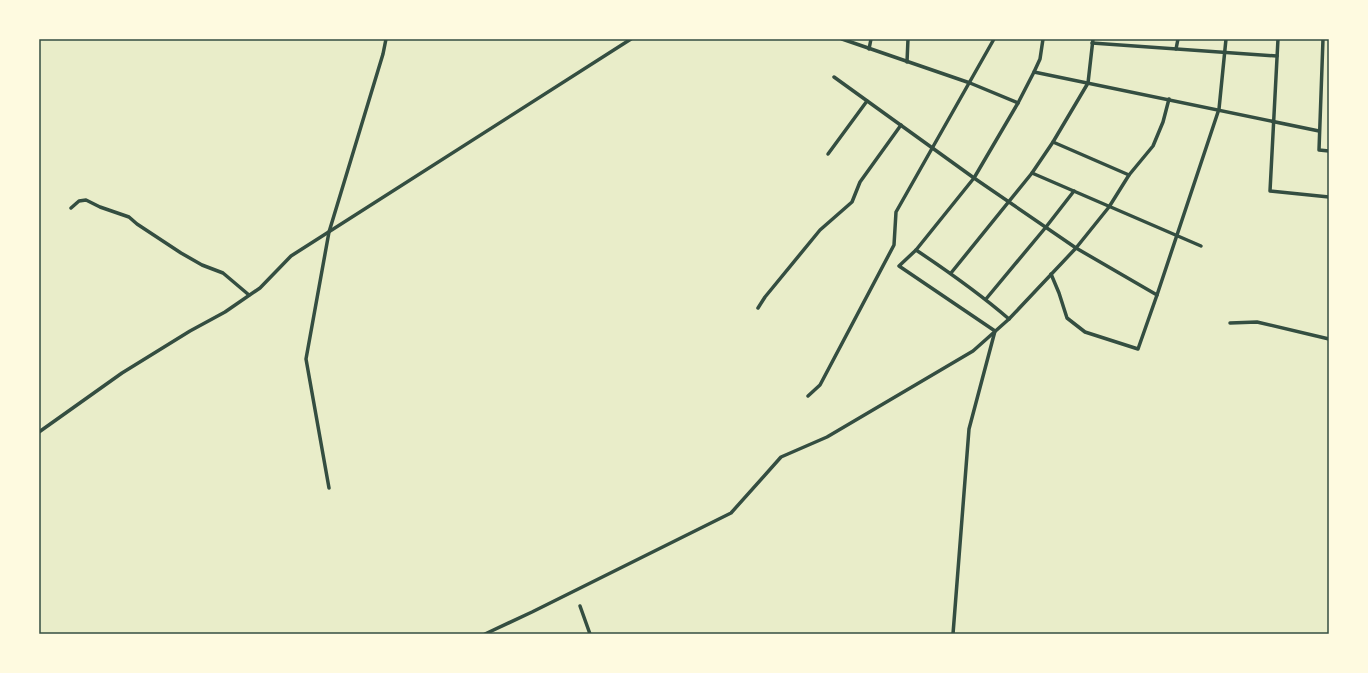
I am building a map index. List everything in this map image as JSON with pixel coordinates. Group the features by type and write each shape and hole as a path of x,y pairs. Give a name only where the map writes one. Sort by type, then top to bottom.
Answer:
{"street":[{"path":"329,488 306,359 329,232 383,54 386,39"},
{"path":"39,432 122,374 190,331 225,312 260,288 291,256 631,39"},
{"path":"842,39 970,83 1018,103"},
{"path":"869,49 870,39"},
{"path":"907,62 908,39"},
{"path":"808,396 820,385 882,270 894,245 896,212 994,39"},
{"path":"995,331 899,266 916,250 974,178 1018,103 1034,72 1040,59 1043,39"},
{"path":"1176,49 1178,39"},
{"path":"1051,274 1067,318 1085,332 1138,349 1158,295 1219,109 1226,39"},
{"path":"1278,39 1270,191 1329,197"},
{"path":"1323,39 1319,150 1329,151"},
{"path":"951,273 1032,173 1053,142 1088,83 1092,41 1276,56"},
{"path":"1034,72 1219,109 1319,131"},
{"path":"834,78 933,147 974,178 1076,248 1158,295"},
{"path":"485,634 731,513 782,457 827,437 973,351 1009,319 1076,248 1109,207 1129,175 1153,146 1163,122 1169,99"},
{"path":"828,154 867,101"},
{"path":"758,308 765,297 820,230 852,202 860,182 901,125"},
{"path":"1053,142 1129,175"},
{"path":"1032,173 1201,246"},
{"path":"986,299 1074,191"},
{"path":"71,208 79,201 86,200 100,207 129,217 137,224 181,253 202,265 223,273 249,295"},
{"path":"916,250 951,273 986,299 1009,319"},
{"path":"1230,323 1256,322 1329,339"},
{"path":"953,634 969,429 995,331"},
{"path":"580,606 590,634"}]}
